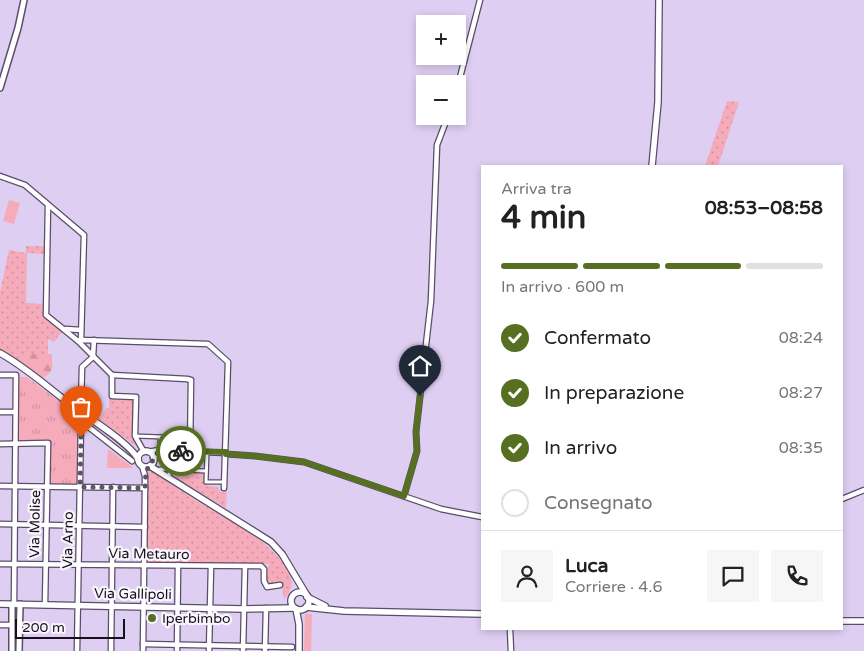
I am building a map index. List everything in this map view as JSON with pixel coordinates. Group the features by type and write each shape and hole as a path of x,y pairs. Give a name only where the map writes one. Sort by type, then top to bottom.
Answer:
{"main road":[{"path":"652,165 658,102 659,0"},
{"path":"0,353 21,366 118,439 135,454 135,460"},
{"path":"118,439 144,452 149,464"},
{"path":"135,460 144,452"},
{"path":"135,460 160,470 265,538 278,549 291,568 309,602 299,624"},
{"path":"291,568 295,581 291,604 295,608 299,624 299,651"},
{"path":"293,596 301,592 316,602 344,611"},
{"name":"Via Gallipoli","path":"266,608 280,605 293,596"},
{"name":"Via Gallipoli","path":"0,604 243,609 295,608"},
{"path":"295,608 481,614"},
{"path":"843,621 864,621"}],"street":[{"path":"0,88 18,28 24,0"},
{"path":"461,75 480,0"},
{"path":"404,496 417,451 416,432 432,294 437,145 445,125"},
{"path":"0,176 25,185 84,235 81,330 79,340"},
{"path":"48,205 46,315 79,340 112,375 191,380 190,451"},
{"path":"64,329 81,330"},
{"path":"79,340 208,344 228,362 225,485 206,482 207,452"},
{"path":"81,405 82,367 93,357 94,340"},
{"path":"0,375 16,375 14,564 19,651"},
{"path":"112,375 112,396 136,398 136,436 144,452 161,450 226,453 304,462 441,508 481,517"},
{"path":"0,412 15,412"},
{"name":"Via Arno","path":"77,651 81,420 135,460"},
{"path":"136,436 191,438"},
{"path":"143,651 145,476 149,464 161,450 160,437"},
{"name":"Via Molise","path":"15,444 48,443 45,605"},
{"path":"0,444 15,444"},
{"path":"170,451 170,478"},
{"path":"160,470 206,471"},
{"path":"0,486 145,488"},
{"path":"111,651 112,487"},
{"path":"843,499 864,490"},
{"path":"0,524 145,527"},
{"name":"Via Metauro","path":"0,564 262,566 264,569 264,581 267,587 280,585"},
{"path":"177,651 178,565"},
{"path":"209,648 211,566"},
{"path":"243,648 245,566"},
{"path":"12,651 12,625 15,604"},
{"path":"265,649 266,608"},
{"path":"0,625 12,625"},
{"path":"510,630 510,651"},
{"path":"143,644 209,648 265,649 292,647"}],"green space":[{"path":"727,101 739,102 718,165 705,165"},
{"path":"9,200 20,203 14,224 3,221"},
{"path":"26,246 45,246 45,254 27,253 26,303 44,304 43,314 62,332 54,342 48,339 48,354 22,354 21,362 0,349 0,292 9,250 26,253"},
{"path":"21,354 52,354 51,371 43,378 21,362"},
{"path":"18,377 27,377 79,416 78,486 49,486 49,441 17,442"},
{"path":"109,395 113,399 134,400 133,437 137,447 99,419 109,408"},
{"path":"162,437 184,438 187,448 161,448"},
{"path":"108,449 134,468 107,468"},
{"path":"151,470 192,498 241,527 277,556 288,571 292,585 284,599 281,582 270,584 266,582 269,564 146,562 148,472"},
{"path":"170,470 205,471 205,485 217,487 222,493 227,487 226,508 187,485"},
{"path":"305,614 312,614 311,651 304,651"}],"way so far":[{"path":"81,437 80,487 145,488 146,471 153,463 153,458 158,452 162,450 181,451"}],"place":[{"name":"Iperbimbo","path":"152,618"}],"route":[{"path":"181,451 226,452 226,454 297,460 404,496 417,451 416,432 420,396"}]}
